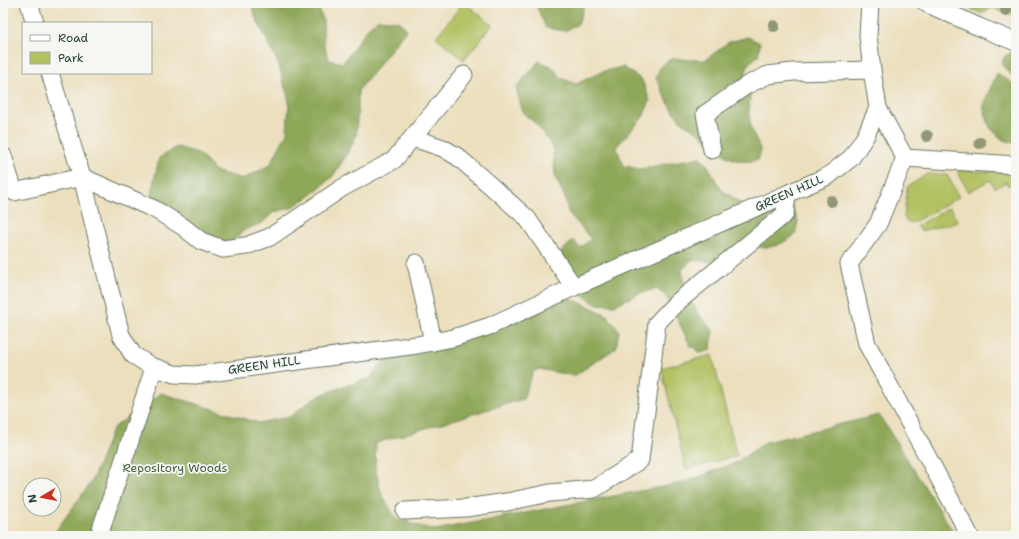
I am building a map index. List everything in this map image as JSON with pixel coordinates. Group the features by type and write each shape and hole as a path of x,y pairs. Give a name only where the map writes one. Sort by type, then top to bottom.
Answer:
{"street":[{"path":"29,3 35,22"},
{"path":"870,3 868,36 878,108 905,158"},
{"path":"926,3 1016,42"},
{"path":"712,150 705,114 747,85 768,75 793,72 872,70"},
{"name":"GREEN HILL","path":"50,74 82,177 121,335 133,355 154,368 174,374 194,375 434,342 453,338 490,326 574,287 828,176 850,158 865,137 878,108"},
{"path":"3,156 14,192 82,177 154,209 182,226 202,242 223,249 246,246 270,237 342,188 394,160 464,75"},
{"path":"413,138 444,148 458,157 528,218 574,287"},
{"path":"905,158 1016,165"},
{"path":"905,158 878,224 848,264 867,344 970,536"},
{"path":"405,511 466,508 507,502 550,493 594,489 640,460 657,323 675,304 785,214 787,194"},
{"path":"416,263 434,342"},
{"path":"101,529 154,368"}],"green space":[{"path":"251,3 317,3 323,20 324,45 329,60 343,63 367,29 378,19 398,21 407,29 358,91 356,136 346,156 333,176 310,196 291,208 274,212 262,223 246,229 223,249 154,209 151,194 159,158 177,147 198,153 217,172 243,179 270,165 287,133 289,101 278,63 256,18"},
{"path":"463,3 465,3 492,25 464,60 436,37"},
{"path":"535,3 583,3 583,9 578,24 565,31 546,28"},
{"path":"958,3 992,3 992,8 982,14"},
{"path":"981,3 1016,3 1016,16 1002,12"},
{"path":"748,37 760,43 758,56 748,64 745,77 750,94 749,115 751,128 761,151 758,160 740,161 724,154 710,144 697,131 684,124 670,106 656,78 660,68 666,62 675,58 705,60 729,42"},
{"path":"1016,50 1016,76 1011,75 1002,65 1004,57"},
{"path":"539,61 551,66 561,78 576,84 604,71 623,67 642,80 650,101 643,117 616,147 624,166 640,169 700,157 708,166 721,189 740,203 758,206 787,194 798,221 795,235 777,245 767,247 746,246 726,263 691,260 682,270 685,289 697,312 713,331 711,350 701,353 690,345 666,296 657,289 640,293 615,305 595,304 580,292 561,268 561,252 573,240 580,248 591,239 568,212 565,197 555,177 553,148 537,125 523,113 516,88"},
{"path":"997,73 1012,83 1016,88 1016,143 1003,140 990,128 983,105"},
{"path":"957,170 1016,173 1016,185 1014,182 1008,186 1006,182 995,188 990,180 968,192"},
{"path":"927,174 947,175 959,197 914,222 908,222 904,217 907,187"},
{"path":"950,207 958,222 921,231 917,226"},
{"name":"Repository Woods","path":"558,294 607,315 619,331 616,348 574,376 539,369 533,372 523,399 376,443 375,468 382,495 397,520 435,530 682,483 735,463 766,442 879,415 956,536 52,536 92,481 113,428 161,393 259,423 291,416 314,398 370,378 396,348 417,345"},
{"path":"712,355 737,456 686,469 661,368"}]}
